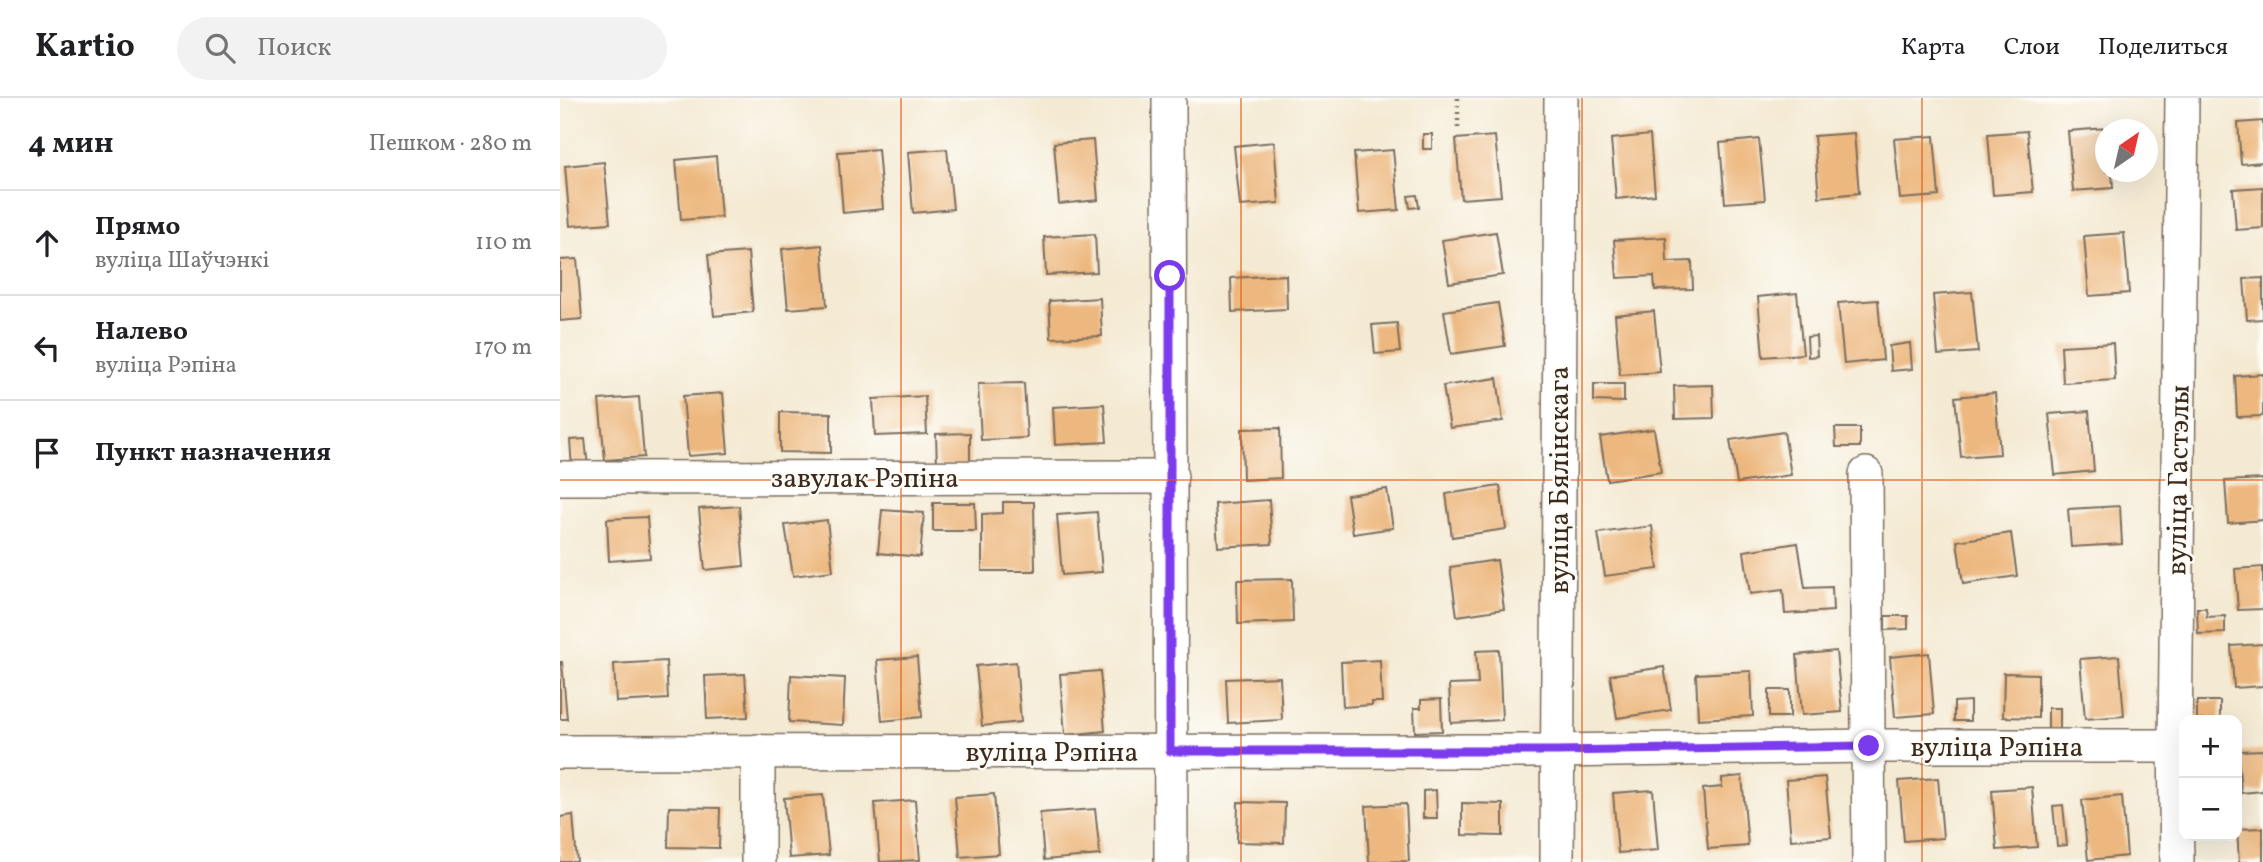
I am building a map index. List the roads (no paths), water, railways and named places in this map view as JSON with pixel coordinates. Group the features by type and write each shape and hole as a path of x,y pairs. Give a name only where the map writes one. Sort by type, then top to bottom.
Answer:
{"street":[{"path":"1169,98 1171,862"},
{"name":"вуліца Бялінскага","path":"1557,862 1561,98"},
{"name":"вуліца Гастэлы","path":"2177,862 2175,746 2182,98"},
{"path":"1866,474 1869,862"},
{"name":"завулак Рэпіна","path":"560,478 1171,477"},
{"name":"вуліца Рэпіна","path":"560,752 1556,751 1869,746 2175,746"},
{"path":"758,751 758,862"}]}
